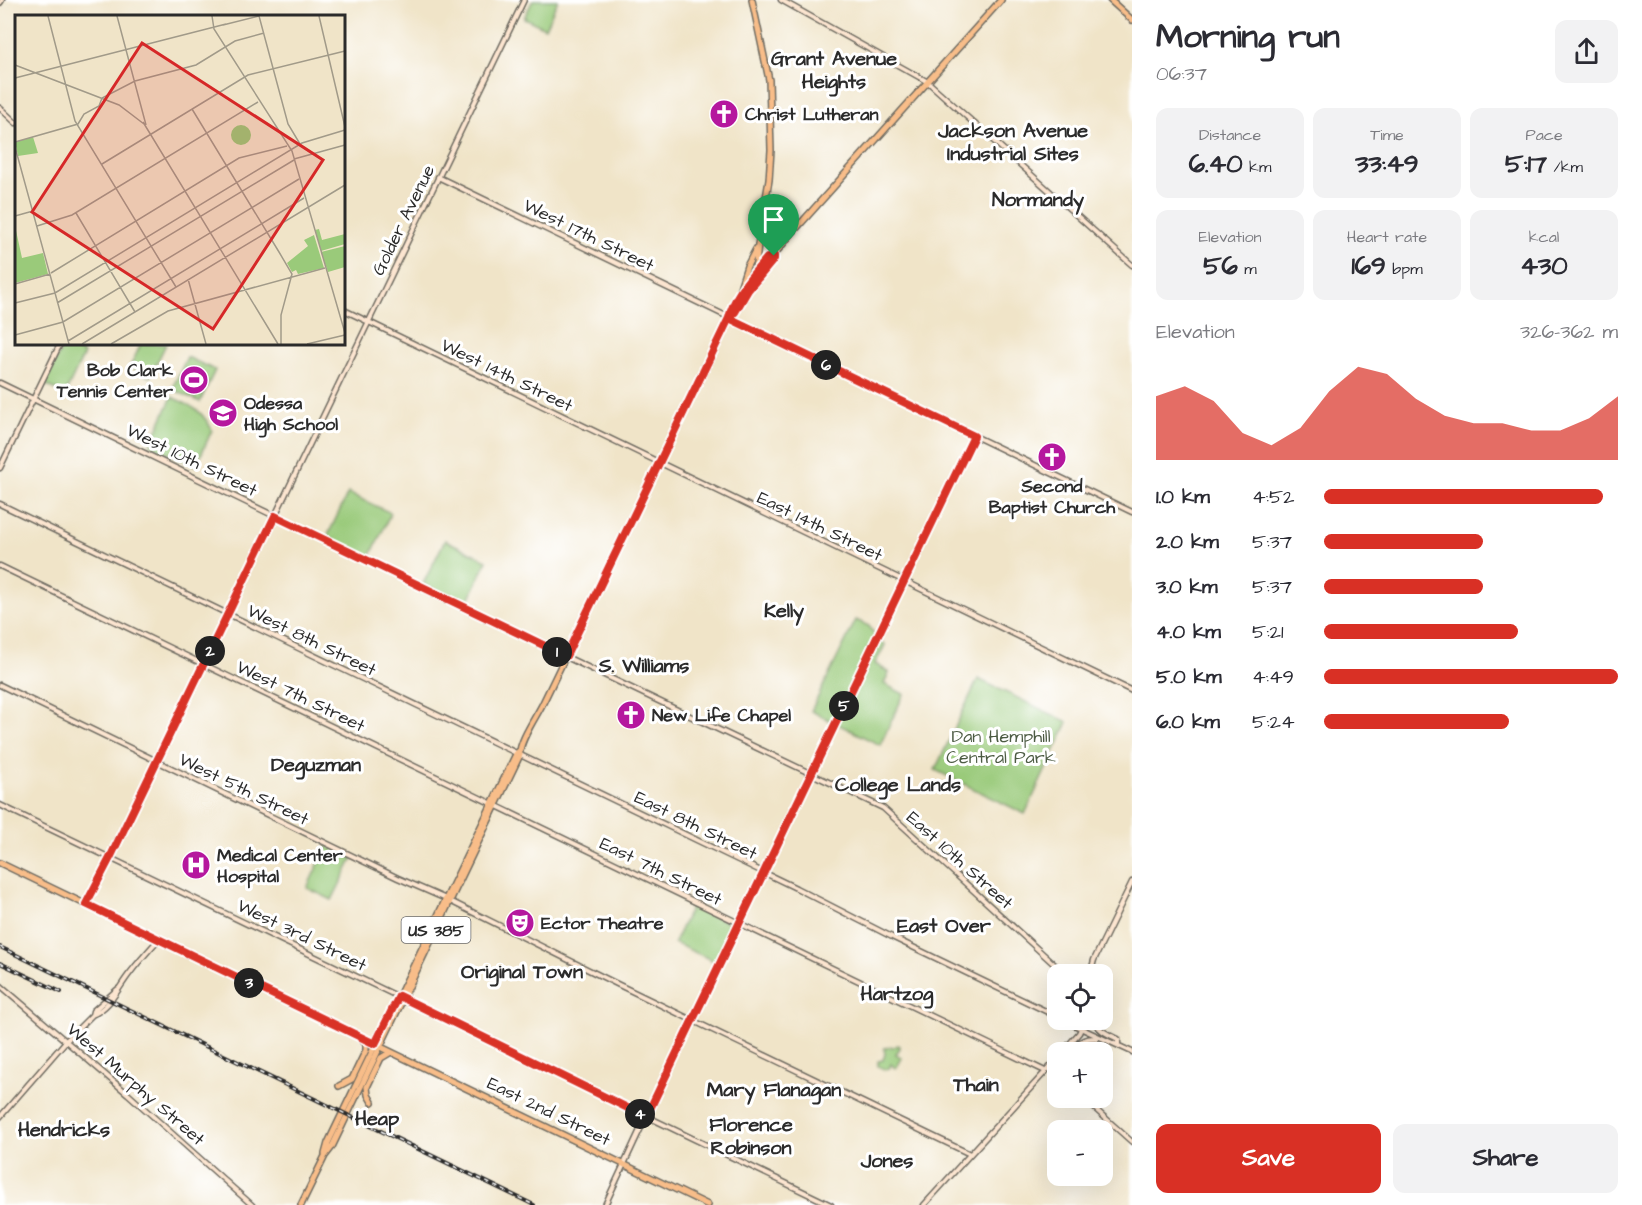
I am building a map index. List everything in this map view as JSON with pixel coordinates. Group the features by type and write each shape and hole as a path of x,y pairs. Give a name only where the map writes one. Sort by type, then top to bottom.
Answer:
{"main road":[{"path":"752,0 769,80 771,150 768,190 753,284"},
{"name":"US 385","path":"301,1205 325,1155 328,1143 355,1093 729,318 739,292 1001,0"},
{"path":"1110,0 1132,20"},
{"path":"757,248 770,257"},
{"path":"739,292 747,266 757,248"},
{"name":"US 385","path":"729,318 774,259 770,257"},
{"name":"East 2nd Street","path":"0,863 708,1205"},
{"path":"339,1086 351,1081 365,1052 366,1045 362,1038"},
{"path":"372,1102 367,1087 381,1058 391,1052"}],"street":[{"name":"Golder Avenue","path":"86,904 524,0"},
{"path":"781,0 928,82 1132,265"},
{"path":"0,108 15,122"},
{"name":"West 17th Street","path":"438,177 1132,512"},
{"name":"West 14th Street","path":"345,310 659,463"},
{"path":"0,468 60,345"},
{"name":"West 10th Street","path":"0,383 566,656"},
{"path":"605,1205 974,436"},
{"name":"East 14th Street","path":"659,463 1132,691"},
{"name":"West 8th Street","path":"0,504 518,753"},
{"name":"West 7th Street","path":"0,566 494,804"},
{"name":"East 10th Street","path":"566,656 883,808 1054,964"},
{"name":"West 5th Street","path":"0,685 970,1154"},
{"name":"East 8th Street","path":"518,753 1047,1012"},
{"name":"East 7th Street","path":"494,804 1047,1070"},
{"name":"West 3rd Street","path":"0,805 831,1205"},
{"path":"1093,964 1132,882"},
{"path":"0,1117 66,1041 92,1015 93,1011 118,989 159,939"},
{"name":"West Murphy Street","path":"0,985 128,1094 252,1205"},
{"path":"1070,1042 1080,1030"},
{"path":"1083,1030 1132,1052"},
{"path":"1101,1030 1118,1039 1118,1045"},
{"path":"1078,1042 1086,1038 1104,1039"},
{"path":"924,1205 1047,1070"},
{"path":"1094,1108 1132,1142"}],"green space":[{"path":"533,0 558,0 545,28 524,18"},
{"path":"64,345 84,354 65,394 44,384"},
{"path":"141,345 166,345 150,377 130,367"},
{"name":"Bob Clark Tennis Center","path":"187,357 215,370 200,402 172,389"},
{"path":"172,397 200,413 212,430 196,466 150,445"},
{"path":"348,493 391,513 370,557 327,537"},
{"path":"445,540 487,560 467,604 423,584"},
{"path":"856,620 869,626 879,641 885,645 875,664 889,672 884,684 904,694 880,745 811,711"},
{"name":"Dan Hemphill Central Park","path":"978,679 1068,722 1025,814 935,770"},
{"path":"327,846 353,858 332,900 307,888"},
{"path":"692,905 734,925 716,962 674,943"},
{"path":"898,1045 900,1048 896,1054 902,1058 897,1067 891,1064 886,1070 878,1066 878,1061 883,1060 885,1054 884,1048"}],"railway":[{"path":"0,947 534,1205"},
{"path":"0,963 61,992"}],"place":[{"name":"Christ Lutheran","path":"724,114"},
{"name":"Bob Clark Tennis Center","path":"194,380"},
{"name":"Odessa High School","path":"223,413"},
{"name":"Second Baptist Church","path":"1052,457"},
{"name":"New Life Chapel","path":"631,715"},
{"name":"Medical Center Hospital","path":"196,865"},
{"name":"Ector Theatre","path":"520,923"}],"district":[{"name":"Grant Avenue Heights","path":"834,70"},
{"name":"Jackson Avenue Industrial Sites","path":"1013,142"},
{"name":"Normandy","path":"1038,199"},
{"name":"Kelly","path":"784,610"},
{"name":"S. Williams","path":"644,665"},
{"name":"Deguzman","path":"316,764"},
{"name":"College Lands","path":"898,784"},
{"name":"East Over","path":"944,925"},
{"name":"Original Town","path":"522,971"},
{"name":"Hartzog","path":"897,993"},
{"name":"Thain","path":"976,1084"},
{"name":"Mary Flanagan","path":"774,1089"},
{"name":"Heap","path":"377,1118"},
{"name":"Hendricks","path":"64,1129"},
{"name":"Florence Robinson","path":"751,1136"},
{"name":"Jones","path":"887,1160"}],"route":[{"path":"774,256 729,318 566,656 275,516 86,904 375,1044 399,996 646,1117 974,436 729,318 739,292 767,258 774,256"}]}
